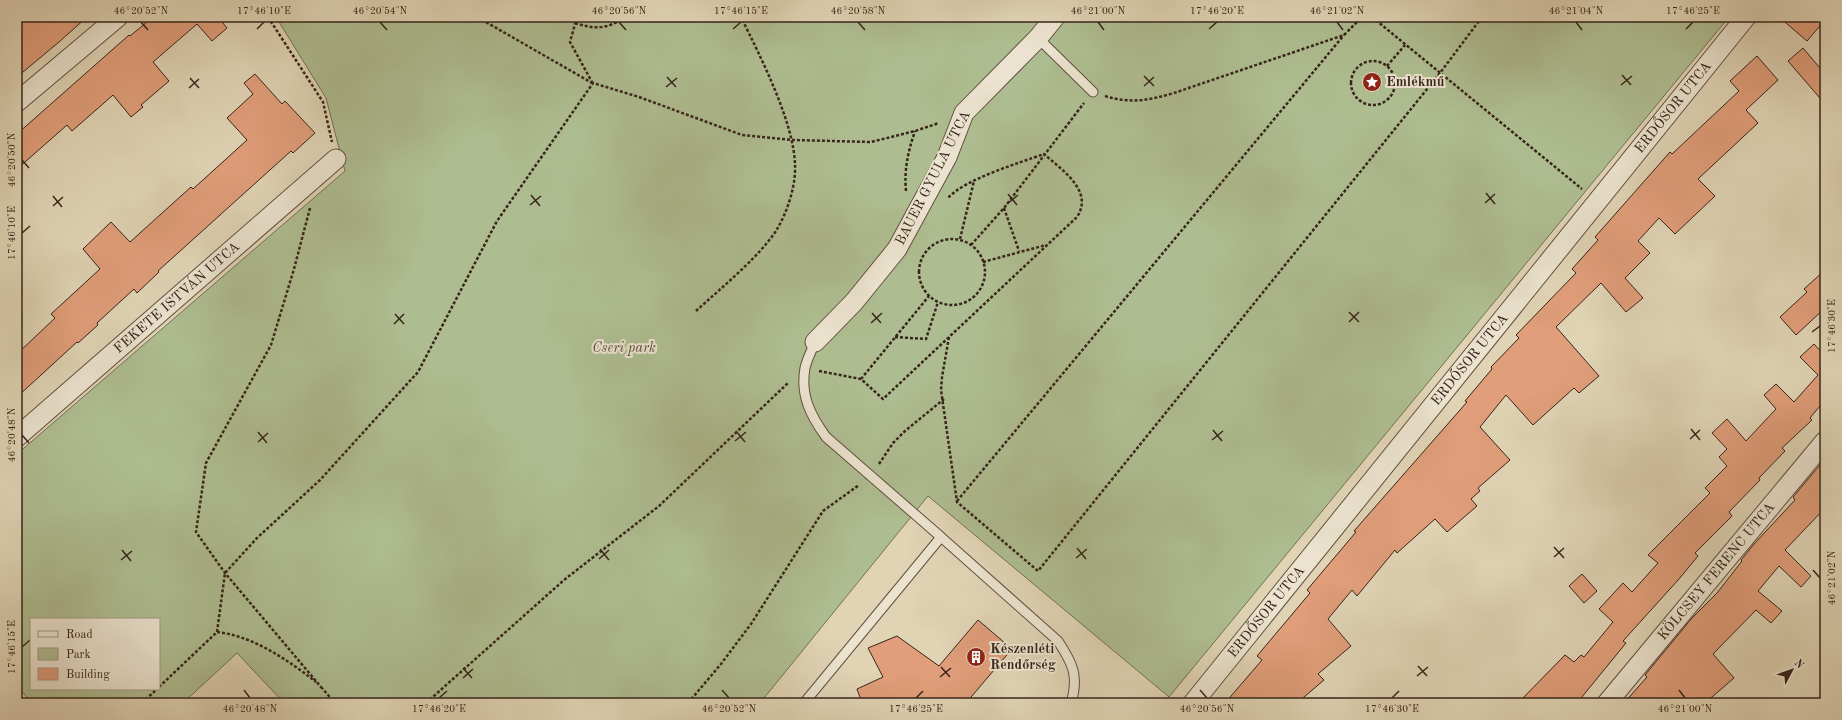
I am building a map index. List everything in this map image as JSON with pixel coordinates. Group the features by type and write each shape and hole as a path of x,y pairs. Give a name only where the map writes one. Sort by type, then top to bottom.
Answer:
{"street":[{"path":"17,102 118,17"},
{"name":"BAUER GYULA UTCA","path":"815,342 854,302 897,249 947,157 964,113 1038,38 1055,17"},
{"name":"ERDŐSOR UTCA","path":"1193,703 1746,17"},
{"name":"FEKETE ISTVÁN UTCA","path":"17,437 336,159"},
{"name":"KÖLCSEY FERENC UTCA","path":"1608,703 1825,441"}],"lane":[{"path":"1038,38 1093,92"},
{"path":"815,342 805,368 805,394 812,417 826,437 1058,641 1071,661 1076,683 1071,703"},
{"path":"804,703 941,537"}],"path":[{"path":"268,17 322,102 336,159"},
{"path":"412,17 415,19 479,18 593,83 639,97 742,135 793,140 871,142 916,131 964,113"},
{"path":"576,17 570,42 593,83"},
{"path":"575,23 599,28 608,26 624,17"},
{"path":"696,311 745,266 776,231 793,189 796,165 793,140 777,98 741,17"},
{"path":"957,502 1344,35 1362,17"},
{"path":"1372,17 1598,202"},
{"path":"949,337 941,390 944,399 957,502 1038,571 1440,73 1482,17"},
{"path":"971,245 1004,208 1093,92 1115,99 1145,101 1174,93 1344,35"},
{"path":"1387,66 1405,45"},
{"path":"1367,60 1375,60 1387,66 1396,78 1395,88 1392,94 1382,104 1368,105 1363,102 1352,89 1351,78 1353,72 1367,60"},
{"path":"160,686 218,632 225,573 257,538 320,480 418,372 498,220 593,83"},
{"path":"947,200 952,193 974,181 1044,154"},
{"path":"426,703 564,580 659,506 805,368 861,379 883,399 1077,217 1081,211 1081,192 1076,185 1044,154"},
{"path":"960,239 974,181"},
{"path":"312,203 294,269 270,345 206,463 196,532 225,573 335,703"},
{"path":"1004,208 1019,251"},
{"path":"947,239 960,239 971,245 978,252 983,262 984,278 977,293 969,300 959,304 948,305 938,302 929,296 922,286 918,273 920,261 926,250 935,242 947,239"},
{"path":"983,262 1019,251 1046,245"},
{"path":"861,379 929,296"},
{"path":"895,337 926,339 938,302"},
{"path":"688,703 721,664 750,624 823,511 870,475 893,443 905,431 944,399"},
{"path":"218,632 230,633 252,641 300,669 321,687"},
{"path":"142,703 156,690"}],"green space":[{"name":"Cseri park","path":"276,17 1729,17 1169,697 928,496 760,703 284,703 237,653 183,703 32,703 17,686 17,454 345,171 326,98"}],"building":[{"path":"17,17 87,17 17,77"},
{"path":"153,17 218,17 227,28 212,41 197,24 153,62 169,81 141,105 143,107 131,117 113,95 72,131 67,125 17,169 17,134 129,35 130,36"},
{"path":"1779,17 1825,17 1825,20 1807,41"},
{"path":"1803,48 1825,74 1825,104 1788,61"},
{"path":"1757,56 1778,80 1746,110 1758,123 1698,179 1715,196 1675,234 1659,218 1638,241 1650,253 1625,278 1643,298 1626,312 1601,283 1556,327 1599,376 1579,393 1574,388 1533,425 1506,395 1480,427 1510,460 1478,488 1480,491 1471,499 1477,506 1447,532 1435,519 1397,553 1395,550 1357,596 1352,590 1328,619 1351,646 1318,674 1324,680 1297,703 1225,703 1262,660 1257,656 1310,593 1307,590 1356,532 1354,531 1467,402 1465,401 1492,369 1491,367 1519,338 1516,335 1576,273 1572,269 1598,240 1595,237 1670,152 1672,154 1739,91 1730,81"},
{"path":"255,74 282,104 285,101 315,133 293,153 291,151 158,271 159,272 137,293 134,289 97,323 98,325 78,343 77,342 17,397 17,354 55,318 51,314 100,269 83,249 111,222 130,242 191,187 193,189 247,140 227,118 253,94 244,83"},
{"path":"1825,270 1825,308 1796,335 1780,317 1807,292 1804,289"},
{"path":"1814,344 1825,356 1825,400 1810,418 1812,420 1782,448 1785,451 1729,512 1732,516 1695,553 1698,556 1623,641 1626,643 1577,703 1518,703 1565,655 1574,662 1581,655 1584,657 1613,622 1599,609 1623,583 1632,592 1658,563 1648,555 1710,493 1705,488 1727,466 1719,457 1727,449 1712,433 1727,419 1746,441 1776,409 1764,395 1776,384 1794,402 1818,375 1800,357"},
{"path":"1825,459 1825,508 1785,550 1811,576 1801,587 1779,566 1758,591 1782,611 1771,623 1756,610 1713,654 1734,678 1705,703 1624,703 1647,677 1645,675 1692,618 1717,593 1754,544 1795,500 1793,497"},
{"path":"1582,574 1597,591 1584,603 1569,586"},
{"name":"Készenléti Rendőrség","path":"978,620 1012,649 966,703 862,703 857,689 883,677 868,648 897,636 939,666"}],"place":[{"name":"Emlékmű","path":"1372,82"},
{"name":"Készenléti Rendőrség","path":"976,657"}]}
